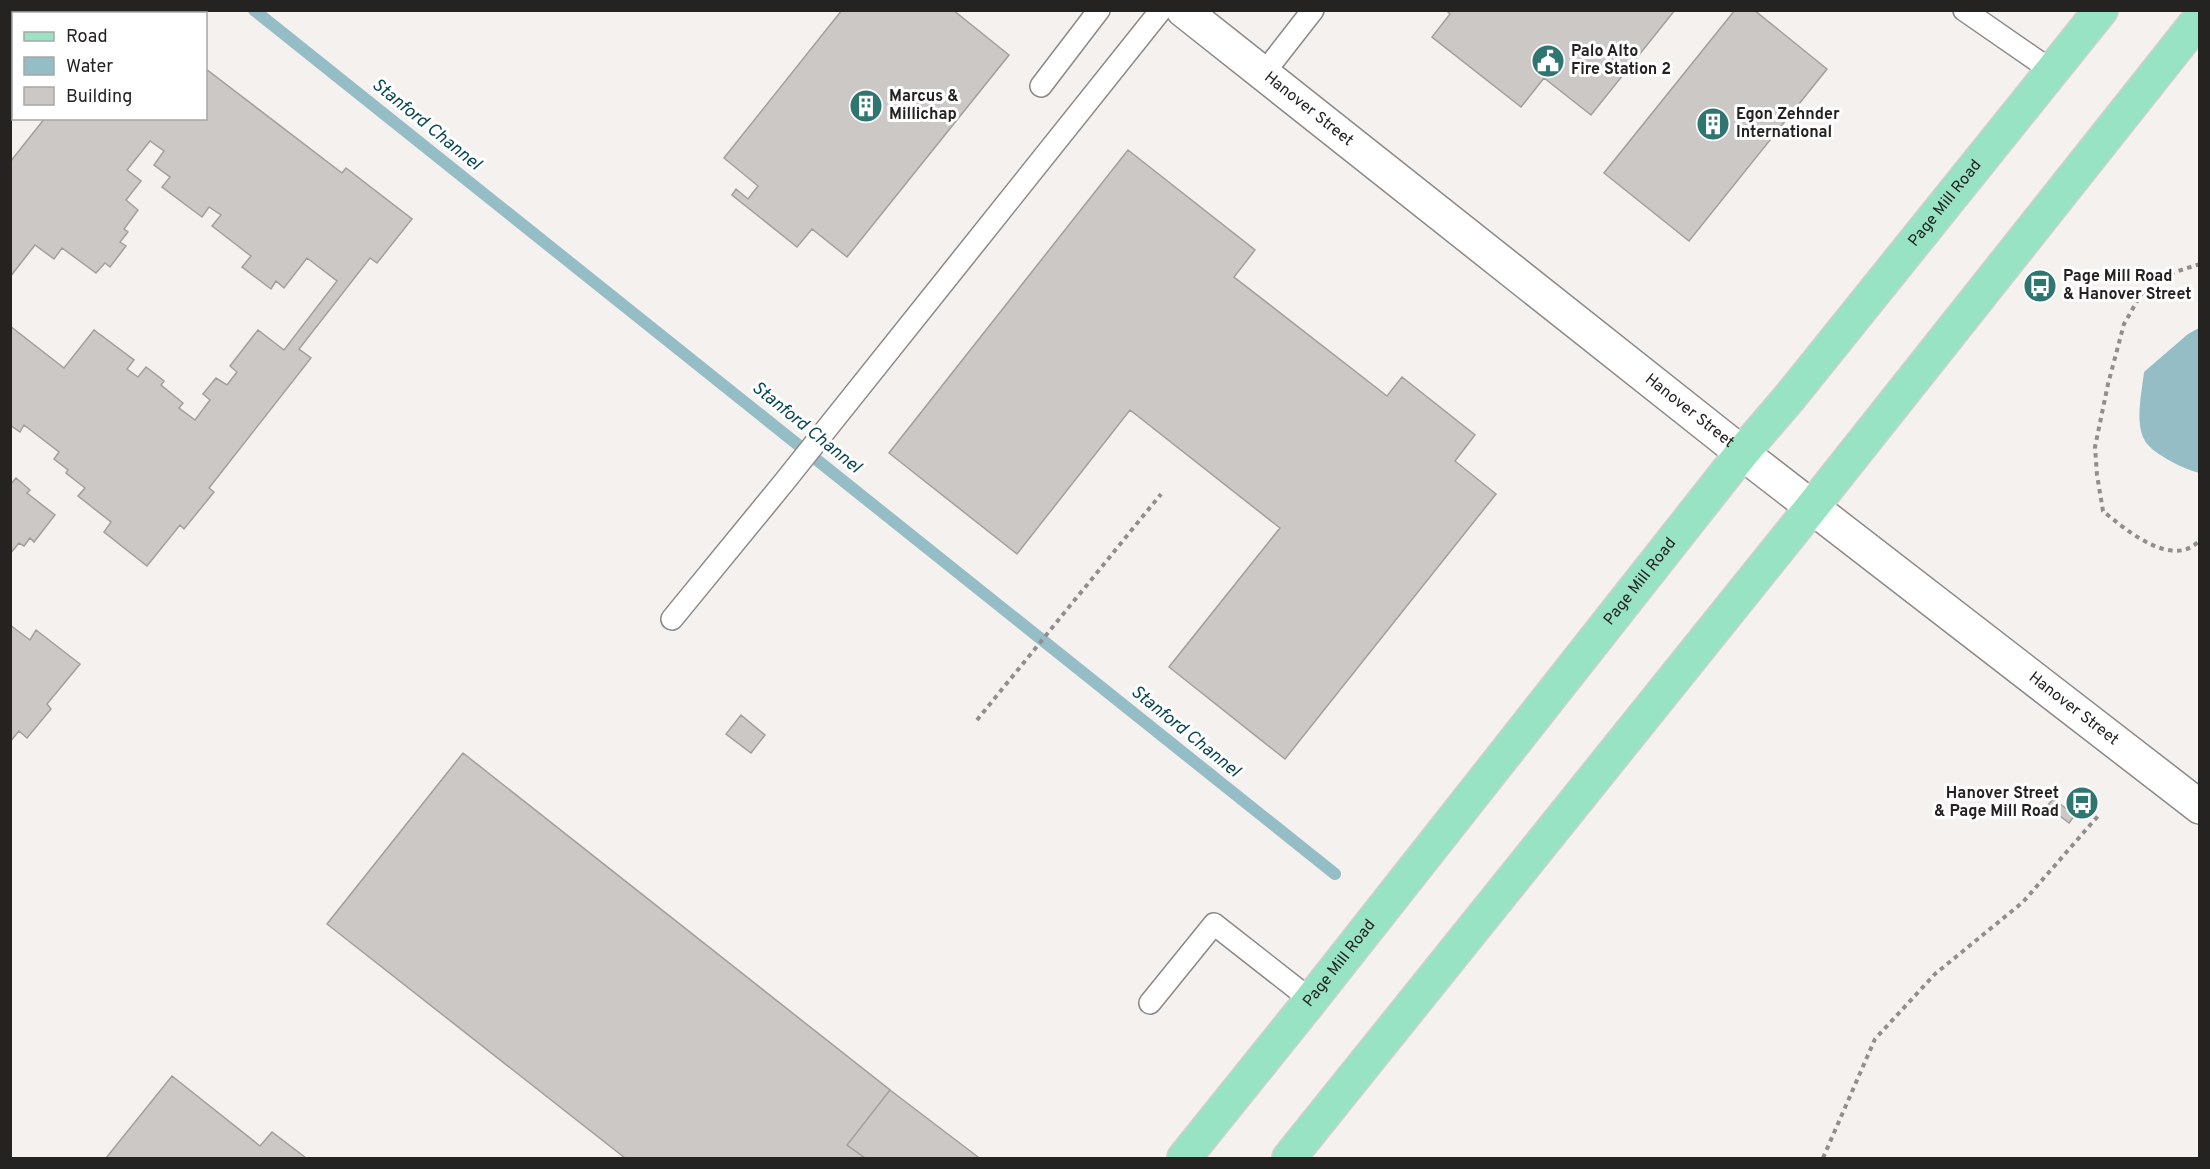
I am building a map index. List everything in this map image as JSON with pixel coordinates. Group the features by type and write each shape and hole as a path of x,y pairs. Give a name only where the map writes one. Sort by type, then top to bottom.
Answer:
{"main road":[{"name":"Page Mill Road","path":"1184,1158 1742,453 1790,397 2101,10"},
{"path":"1289,1158 1812,507 2199,18"}],"street":[{"name":"Hanover Street","path":"1183,10 1742,453 2199,807"}],"lane":[{"path":"1041,86 1099,10"},
{"path":"672,619 1161,10"},
{"path":"1263,74 1313,10"},
{"path":"1964,10 2052,71"},
{"path":"1150,1003 1214,924 1311,1000"}],"path":[{"path":"2199,264 2172,273 2154,283 2140,296 2124,324 2108,384 2095,447 2103,512 2128,531 2153,545 2169,550 2177,552 2192,549 2199,540"},
{"path":"977,720 1161,494"},
{"path":"1823,1158 1875,1039 1935,974 2023,902 2098,816"}],"water":[{"path":"2199,328 2199,473 2168,460 2153,450 2141,432 2140,415 2144,372 2188,334"}],"building":[{"name":"Marcus & Millichap","path":"842,10 953,10 1009,55 847,257 812,229 797,247 732,195 736,189 748,199 758,186 724,158"},
{"name":"Palo Alto Fire Station 2","path":"1446,10 1675,10 1591,115 1544,78 1521,107 1432,37 1450,14"},
{"name":"Egon Zehnder International","path":"1735,10 1754,10 1827,69 1689,241 1604,173"},
{"path":"207,70 342,173 346,168 412,219 377,263 370,258 299,349 311,358 209,488 214,492 184,529 180,525 147,566 104,532 111,522 78,496 85,488 66,473 68,470 54,459 59,452 24,425 20,432 10,425 10,326 64,368 94,330 134,360 127,369 138,377 146,367 164,381 161,385 183,403 179,408 195,420 210,400 203,394 216,378 227,385 237,372 230,366 258,330 284,350 337,281 307,258 284,288 276,281 271,289 242,267 251,256 212,226 221,215 209,207 202,217 162,187 170,177 154,165 164,151 150,141 127,170 141,181 126,200 138,210 124,229 128,232 120,242 126,246 110,267 105,263 96,273 62,248 54,259 35,245 10,277 10,162 43,120 207,120"},
{"path":"1128,150 1255,250 1234,277 1387,396 1402,377 1475,435 1455,461 1496,494 1285,759 1169,667 1280,528 1130,410 1017,554 889,453"},
{"path":"16,478 30,490 27,493 55,515 34,542 30,538 24,546 19,543 10,554 10,485"},
{"path":"10,625 30,640 36,630 80,664 47,704 51,709 27,738 19,731 10,742"},
{"path":"741,715 765,735 751,753 726,734"},
{"path":"463,753 890,1090 847,1145 865,1158 625,1158 327,924"},
{"path":"2053,799 2075,815 2069,823 2047,806"},
{"path":"172,1076 260,1146 272,1132 306,1158 106,1158"},
{"path":"890,1090 978,1157 865,1158 847,1145"}],"waterway":[{"name":"Stanford Channel","path":"254,10 1335,874"}],"place":[{"name":"Palo Alto Fire Station 2","path":"1548,61"},
{"name":"Marcus & Millichap","path":"866,106"},
{"name":"Egon Zehnder International","path":"1713,124"},
{"name":"Page Mill Road & Hanover Street","path":"2040,286"},
{"name":"Hanover Street & Page Mill Road","path":"2082,803"}]}
